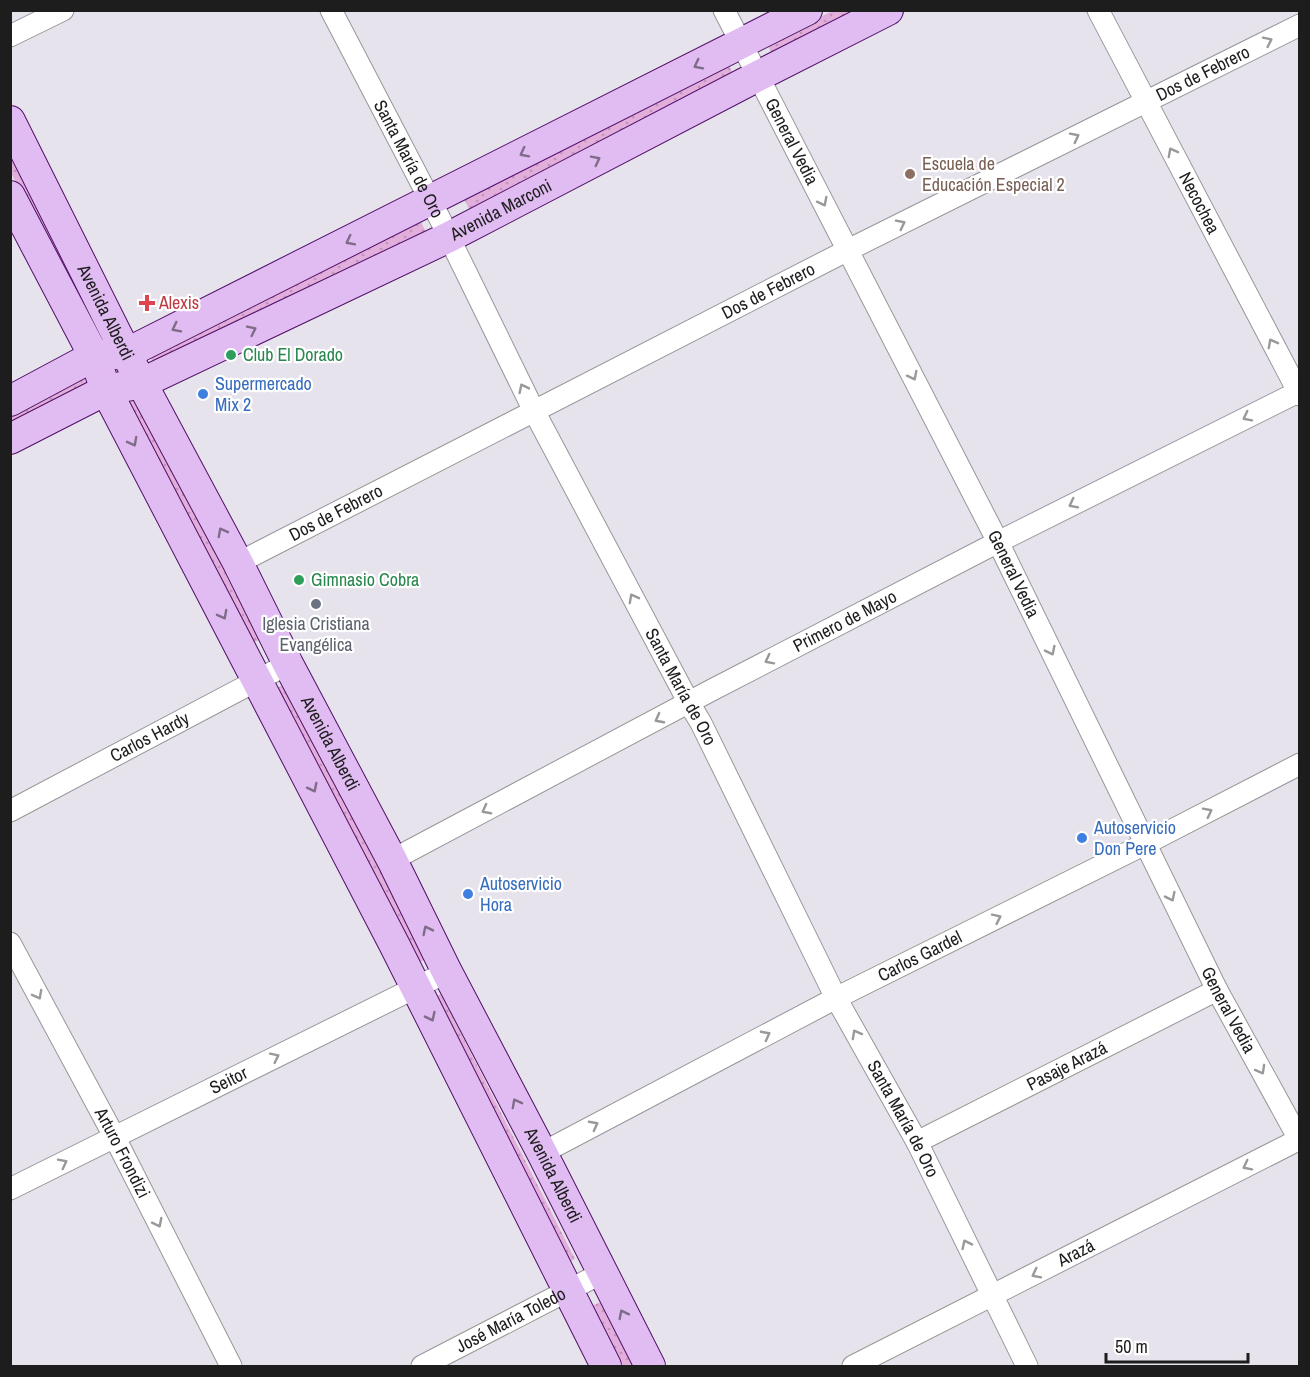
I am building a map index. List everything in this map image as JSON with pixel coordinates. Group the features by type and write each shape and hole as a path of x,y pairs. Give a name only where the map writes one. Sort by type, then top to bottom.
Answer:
{"main road":[{"path":"10,401 93,356 126,353 807,10"},
{"name":"Avenida Marconi","path":"10,439 106,390 142,383 448,237 888,10"},
{"name":"Avenida Alberdi","path":"10,121 126,353 392,860 447,972 650,1366"},
{"name":"Avenida Alberdi","path":"10,196 93,356 106,390 416,988 606,1366"}],"street":[{"path":"10,36 63,10"},
{"name":"Santa María de Oro","path":"331,10 430,201 534,411 701,723 836,999 917,1142 1026,1366"},
{"name":"General Vedia","path":"724,10 998,542 1217,990 1299,1140"},
{"name":"Necochea","path":"1098,10 1299,392"},
{"name":"Dos de Febrero","path":"238,563 848,250 1299,25"},
{"name":"Primero de Mayo","path":"392,860 998,542 1299,392"},
{"name":"Carlos Hardy","path":"10,811 288,664"},
{"name":"Carlos Gardel","path":"542,1153 836,999 1299,764"},
{"name":"Arturo Frondizi","path":"10,943 114,1136 231,1366"},
{"name":"Seitor","path":"10,1190 114,1136 447,972"},
{"name":"Pasaje Arazá","path":"917,1142 1217,990"},
{"name":"Arazá","path":"853,1366 1299,1140"},
{"name":"José María Toledo","path":"422,1366 602,1273"}],"shaded area":[{"path":"832,11 867,11 775,59 767,44"},
{"path":"729,65 736,80 470,211 463,197"},
{"path":"10,146 107,332 96,337 11,173"},
{"path":"421,222 427,234 154,365 148,353"},
{"path":"83,377 88,384 11,425 11,416"},
{"path":"138,398 264,638 250,644 126,405"},
{"path":"288,683 429,958 418,963 277,688"},
{"path":"441,994 575,1259 562,1266 428,1001"},
{"path":"604,1300 638,1366 623,1366 592,1306"}],"place":[{"name":"Escuela de Educación Especial 2","path":"910,174"},
{"name":"Alexis","path":"147,303"},
{"name":"Club El Dorado","path":"231,355"},
{"name":"Supermercado Mix 2","path":"203,394"},
{"name":"Gimnasio Cobra","path":"299,580"},
{"name":"Iglesia Cristiana Evangélica","path":"316,604"},
{"name":"Autoservicio Don Pere","path":"1082,838"},
{"name":"Autoservicio Hora","path":"468,894"}]}
